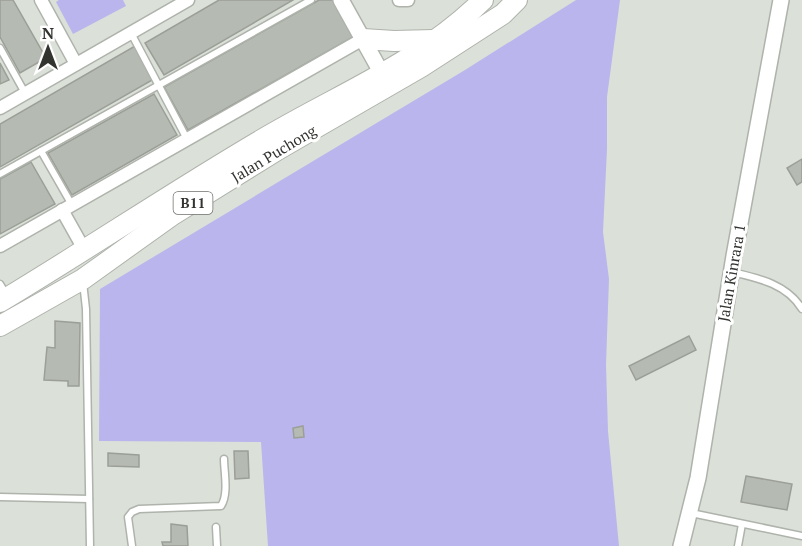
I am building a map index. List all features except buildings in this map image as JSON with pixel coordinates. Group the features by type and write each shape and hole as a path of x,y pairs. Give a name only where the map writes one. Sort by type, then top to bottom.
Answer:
{"main road":[{"path":"493,5 528,0"},
{"name":"Jalan Puchong","path":"2,295 85,251 161,200 270,135 386,80 434,40 493,5"},
{"name":"Jalan Puchong","path":"0,326 83,279 171,216 386,80 493,5"},
{"path":"363,39 434,40"}],"street":[{"path":"41,0 76,64"},
{"path":"0,108 131,32 172,4 188,0"},
{"path":"342,0 386,80"},
{"path":"399,0 408,0"},
{"name":"Jalan Kinrara 1","path":"681,546 698,478 781,0"},
{"path":"0,246 363,39"},
{"path":"67,208 85,251"}],"lane":[{"path":"0,174 311,0"},
{"path":"131,32 187,139"},
{"path":"0,48 26,93"},
{"path":"41,151 67,208"},
{"path":"732,272 769,281 798,302 802,309"},
{"path":"83,279 86,309 90,546"},
{"path":"132,546 128,517 132,512 139,509 221,506 225,495 224,459"},
{"path":"0,497 89,499"},
{"path":"690,513 802,536"},
{"path":"738,546 742,524"},
{"path":"216,528 217,546"}],"shaded area":[{"path":"59,0 123,0 126,6 73,34 56,2"},
{"path":"576,0 620,0 607,97 603,232 609,279 606,365 608,431 619,546 268,546 261,442 99,441 100,289 465,70"}]}
